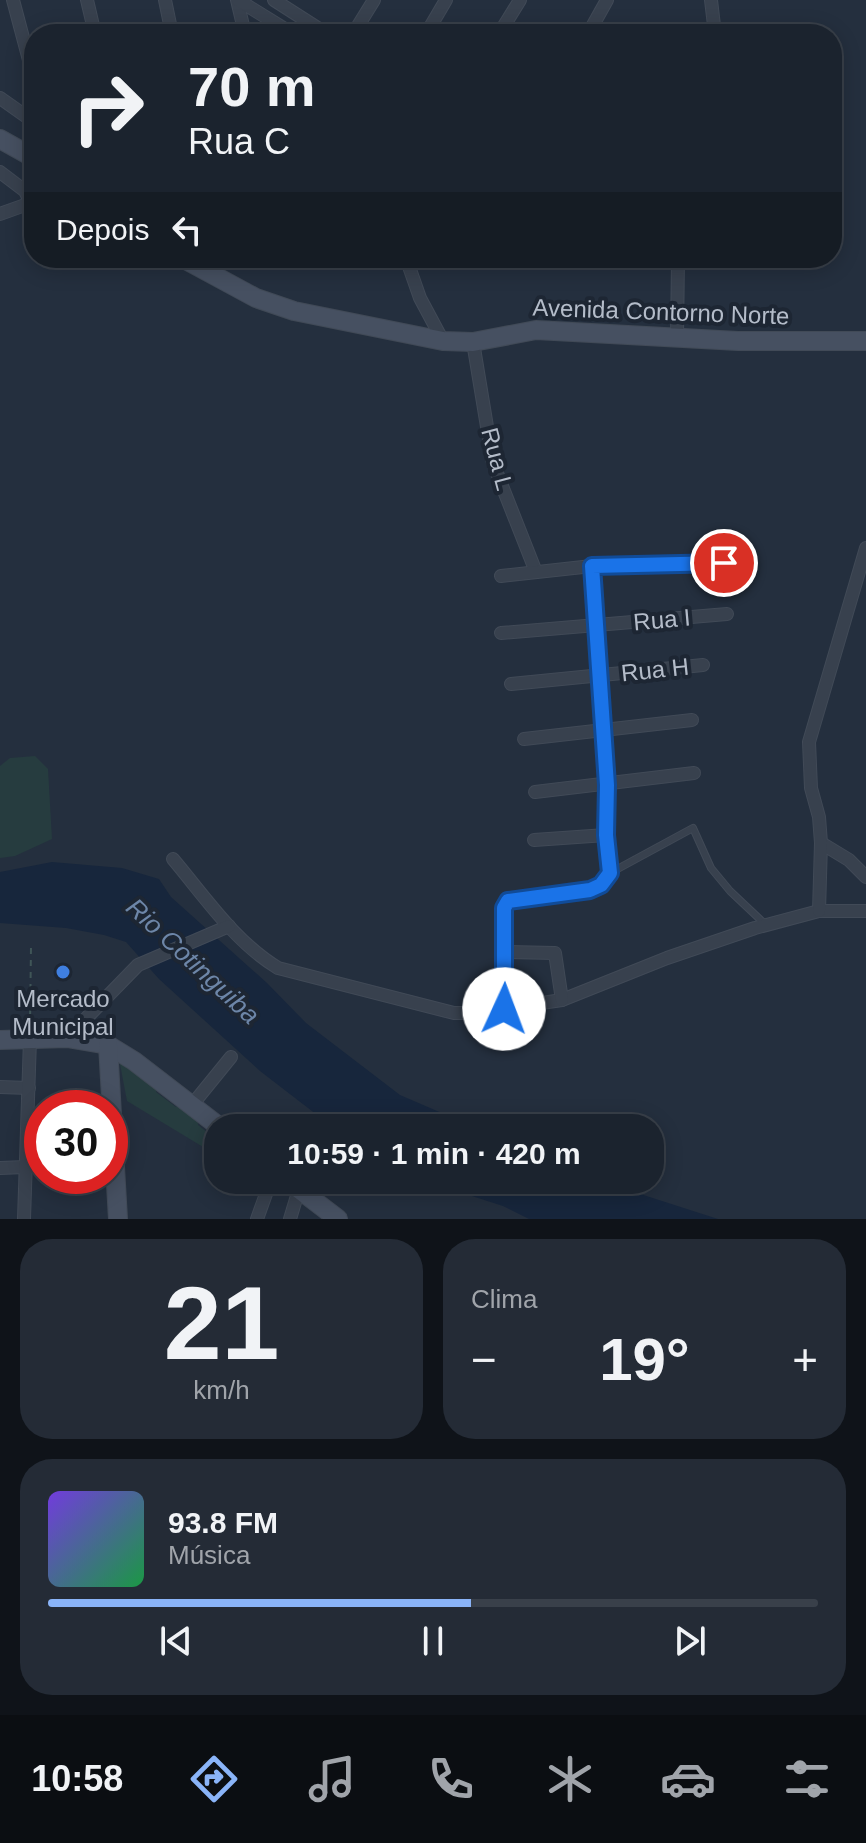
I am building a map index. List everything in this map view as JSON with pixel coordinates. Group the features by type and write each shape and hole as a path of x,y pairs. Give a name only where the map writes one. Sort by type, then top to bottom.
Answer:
{"street":[{"path":"13,0 24,41"},
{"path":"87,0 93,24"},
{"path":"165,0 170,24"},
{"path":"237,0 243,24"},
{"path":"237,0 277,24"},
{"path":"274,0 311,24"},
{"path":"359,24 374,0"},
{"path":"432,24 446,0"},
{"path":"505,24 520,0"},
{"path":"594,24 607,0"},
{"path":"711,0 714,24"},
{"path":"0,98 24,115"},
{"path":"0,139 24,152"},
{"path":"0,172 24,191"},
{"path":"0,214 24,205"},
{"name":"Avenida Contorno Norte","path":"200,268 256,298 294,311 443,341 473,342 536,330 738,341 866,341"},
{"path":"410,268 420,298 443,341"},
{"path":"677,337 678,268"},
{"name":"Rua L","path":"473,342 493,463 536,572"},
{"path":"819,911 821,843 819,817 811,788 811,729 866,548"},
{"path":"501,576 592,566 724,563"},
{"path":"504,1009 504,908 508,901 590,890 601,885 610,873 592,566"},
{"name":"Rua I","path":"501,633 727,614"},
{"name":"Rua H","path":"511,684 703,665"},
{"path":"524,739 692,720"},
{"path":"535,792 694,773"},
{"path":"534,840 606,835"},
{"path":"821,843 849,860 866,877"},
{"path":"173,859 229,926 268,962 295,974 454,1013 562,1000 667,958 766,925 819,911 866,911"},
{"path":"67,1038 142,962 229,926"},
{"path":"505,952 555,953 562,1000"},
{"path":"0,1040 67,1038 108,1045 204,1115"},
{"path":"0,1087 29,1088 30,1039"},
{"path":"108,1045 118,1219"},
{"path":"192,1105 231,1057"},
{"path":"0,1168 24,1167"},
{"path":"24,1194 24,1219"},
{"path":"257,1219 266,1194"},
{"path":"290,1219 292,1194"},
{"path":"305,1194 338,1219"}],"lane":[{"path":"610,873 693,828 711,868 766,925"}],"path":[{"path":"30,1039 31,946"}],"green space":[{"path":"35,756 48,769 52,839 15,856 0,858 0,766 10,758"},
{"path":"119,1059 158,1087 156,1092 176,1107 183,1103 197,1115 198,1125 204,1130 204,1148 128,1102 128,1090 125,1090"}],"water":[{"name":"Rio Cotinguiba","path":"52,862 122,868 159,879 171,897 267,983 306,1023 400,1095 444,1114 316,1114 260,1071 159,979 126,942 66,928 0,923 0,872"},
{"path":"466,1194 640,1194 718,1219 529,1219 503,1206"}],"place":[{"name":"Mercado Municipal","path":"63,972"}],"route":[{"path":"504,1009 504,908 508,901 590,890 601,885 610,873 592,566 724,563"}]}
